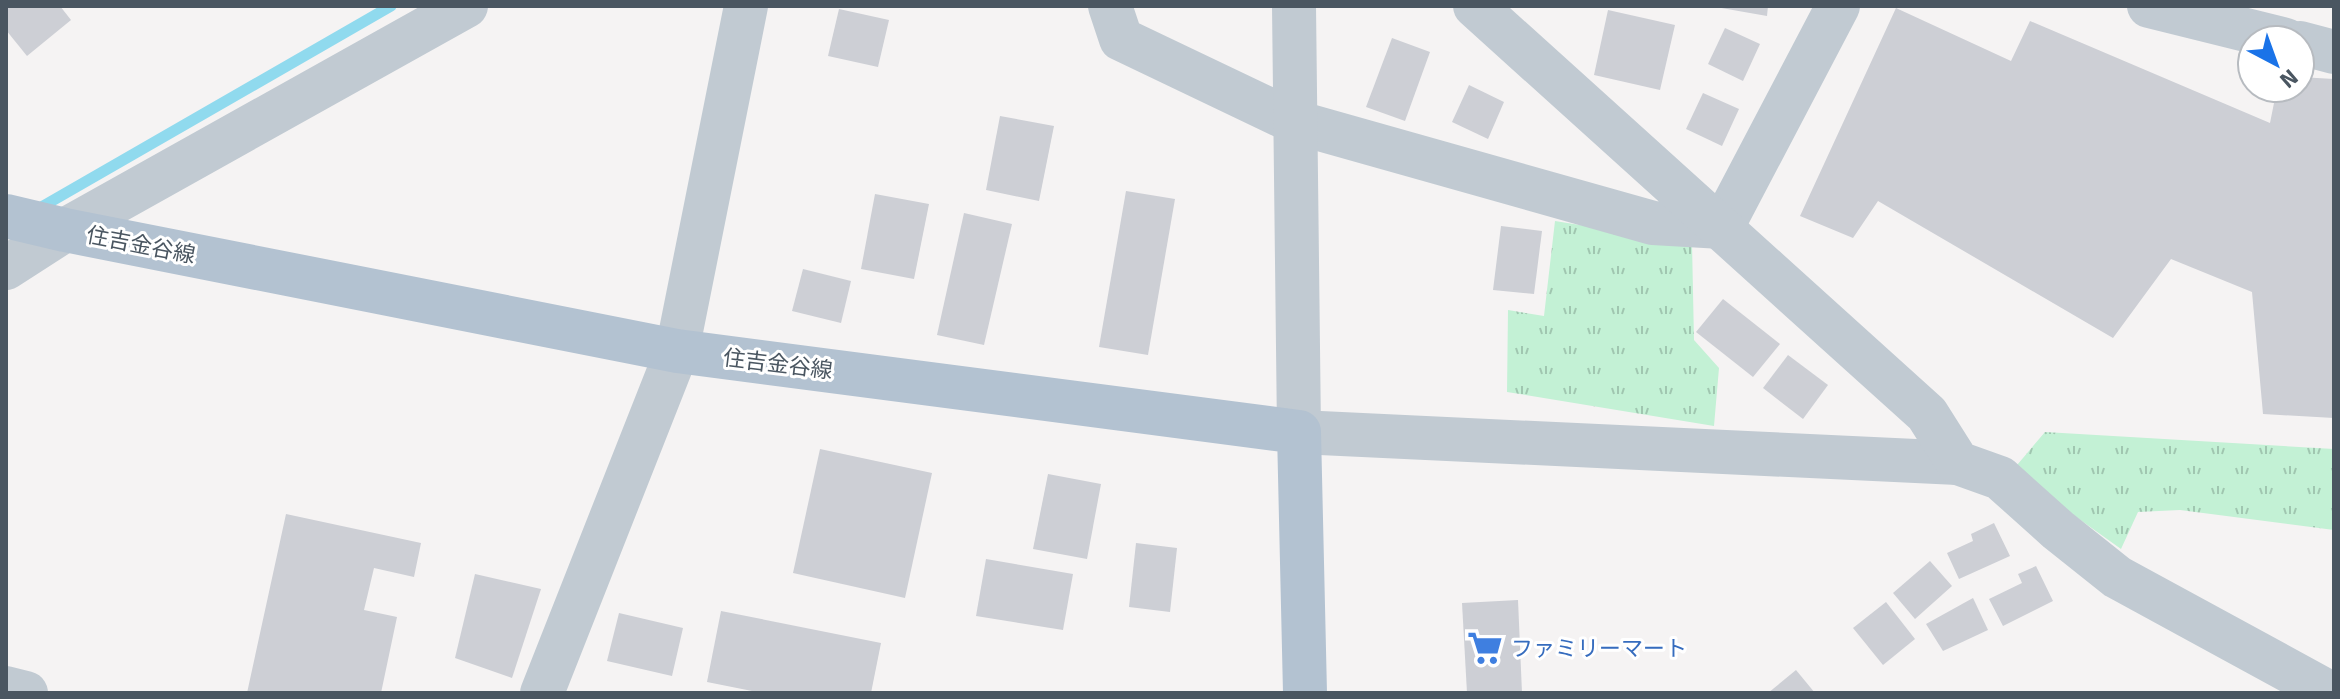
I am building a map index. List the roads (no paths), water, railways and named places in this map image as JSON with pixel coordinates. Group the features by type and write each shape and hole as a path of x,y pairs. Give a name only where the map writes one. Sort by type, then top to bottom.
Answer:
{"main road":[{"name":"住吉金谷線","path":"6,216 677,351 1299,432"},
{"path":"1299,432 1305,693"}],"street":[{"path":"6,268 65,230 466,6"},
{"path":"542,693 677,351 746,6"},
{"path":"1110,6 1121,39 1295,122 1653,223 1722,227"},
{"path":"1294,6 1299,432 1958,463 2000,478 2117,577 2272,678 2330,693"},
{"path":"1475,6 1927,414 1958,463"},
{"path":"1722,227 1838,6"},
{"path":"2149,6 2236,28"},
{"path":"6,688 26,693"}],"waterway":[{"path":"38,209 391,6"}],"place":[{"name":"ファミリーマート","path":"1485,648"}]}
